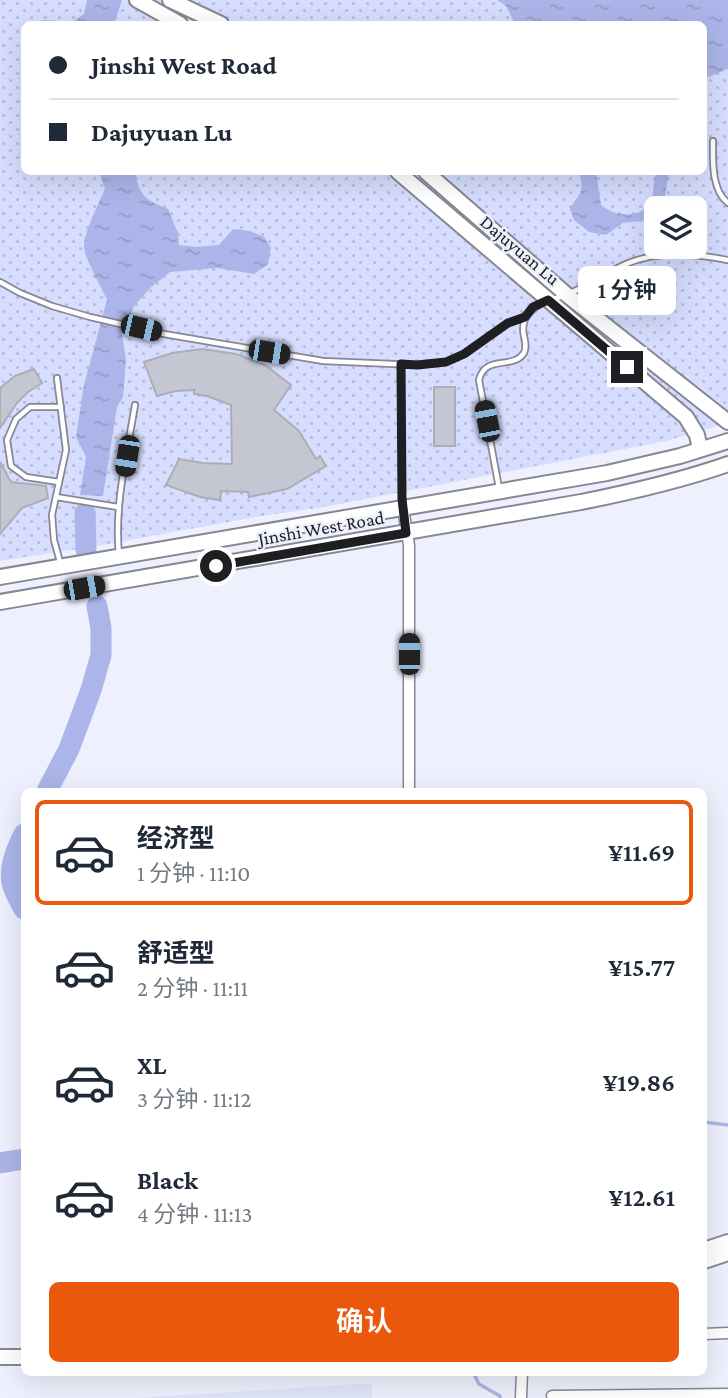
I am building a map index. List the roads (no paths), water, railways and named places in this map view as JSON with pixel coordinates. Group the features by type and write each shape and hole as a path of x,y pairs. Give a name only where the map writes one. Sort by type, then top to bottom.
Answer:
{"main road":[{"path":"137,0 175,21"},
{"path":"170,0 216,21"},
{"name":"Dajuyuan Lu","path":"402,175 686,417 697,435 700,449"},
{"name":"Dajuyuan Lu","path":"429,175 567,295 728,422"},
{"name":"Jinshi West Road","path":"0,577 607,473 680,456 728,440"},
{"name":"Jinshi West Road","path":"0,602 581,502 649,488 728,464"},
{"path":"707,1249 728,1242"},
{"path":"707,1260 728,1253"},
{"path":"0,1348 21,1347"},
{"path":"0,1357 21,1357"}],"street":[{"path":"403,508 409,545 409,788"},
{"path":"707,1334 728,1333"},
{"path":"521,1398 522,1376"},
{"path":"552,1396 728,1394"}],"lane":[{"path":"713,141 713,173 723,199 728,203"},
{"path":"500,491 479,380 481,372 489,365 516,360 523,353 526,345 523,332 525,317 533,307 567,295 629,263 682,254 728,260"},
{"path":"0,282 52,306 90,317 229,346 323,361 417,365 446,362 464,354 508,323 525,317"},
{"path":"401,364 403,508"},
{"path":"57,377 66,450 52,514 54,540 61,567"},
{"path":"119,556 118,507 135,405"},
{"path":"59,482 26,477 11,467 6,440 16,419 30,407 61,407"},
{"path":"56,497 118,507"}],"water":[{"path":"87,0 122,0 115,21 74,21 84,14"},
{"path":"497,0 728,0 728,69 707,78 707,21 514,21 506,6"},
{"path":"100,175 136,175 141,192 154,203 168,209 178,233 179,245 219,245 233,229 250,231 264,237 271,248 268,264 254,274 217,268 170,272 150,288 134,306 122,335 126,360 123,397 117,407 103,496 80,495 86,457 76,437 84,385 107,300 84,245 105,189"},
{"path":"580,175 596,175 601,205 621,214 635,214 644,208 644,220 623,223 606,235 589,232 574,220 570,209 581,188"},
{"path":"656,175 668,175 665,196 652,196"}],"waterway":[{"path":"85,513 86,550"},
{"path":"49,788 69,749 101,655 101,628 97,606"},
{"path":"21,841 14,857 11,877 21,903"},
{"path":"707,1122 728,1125"},
{"path":"0,1163 21,1160"},
{"path":"475,1376 479,1384 500,1398"}]}
